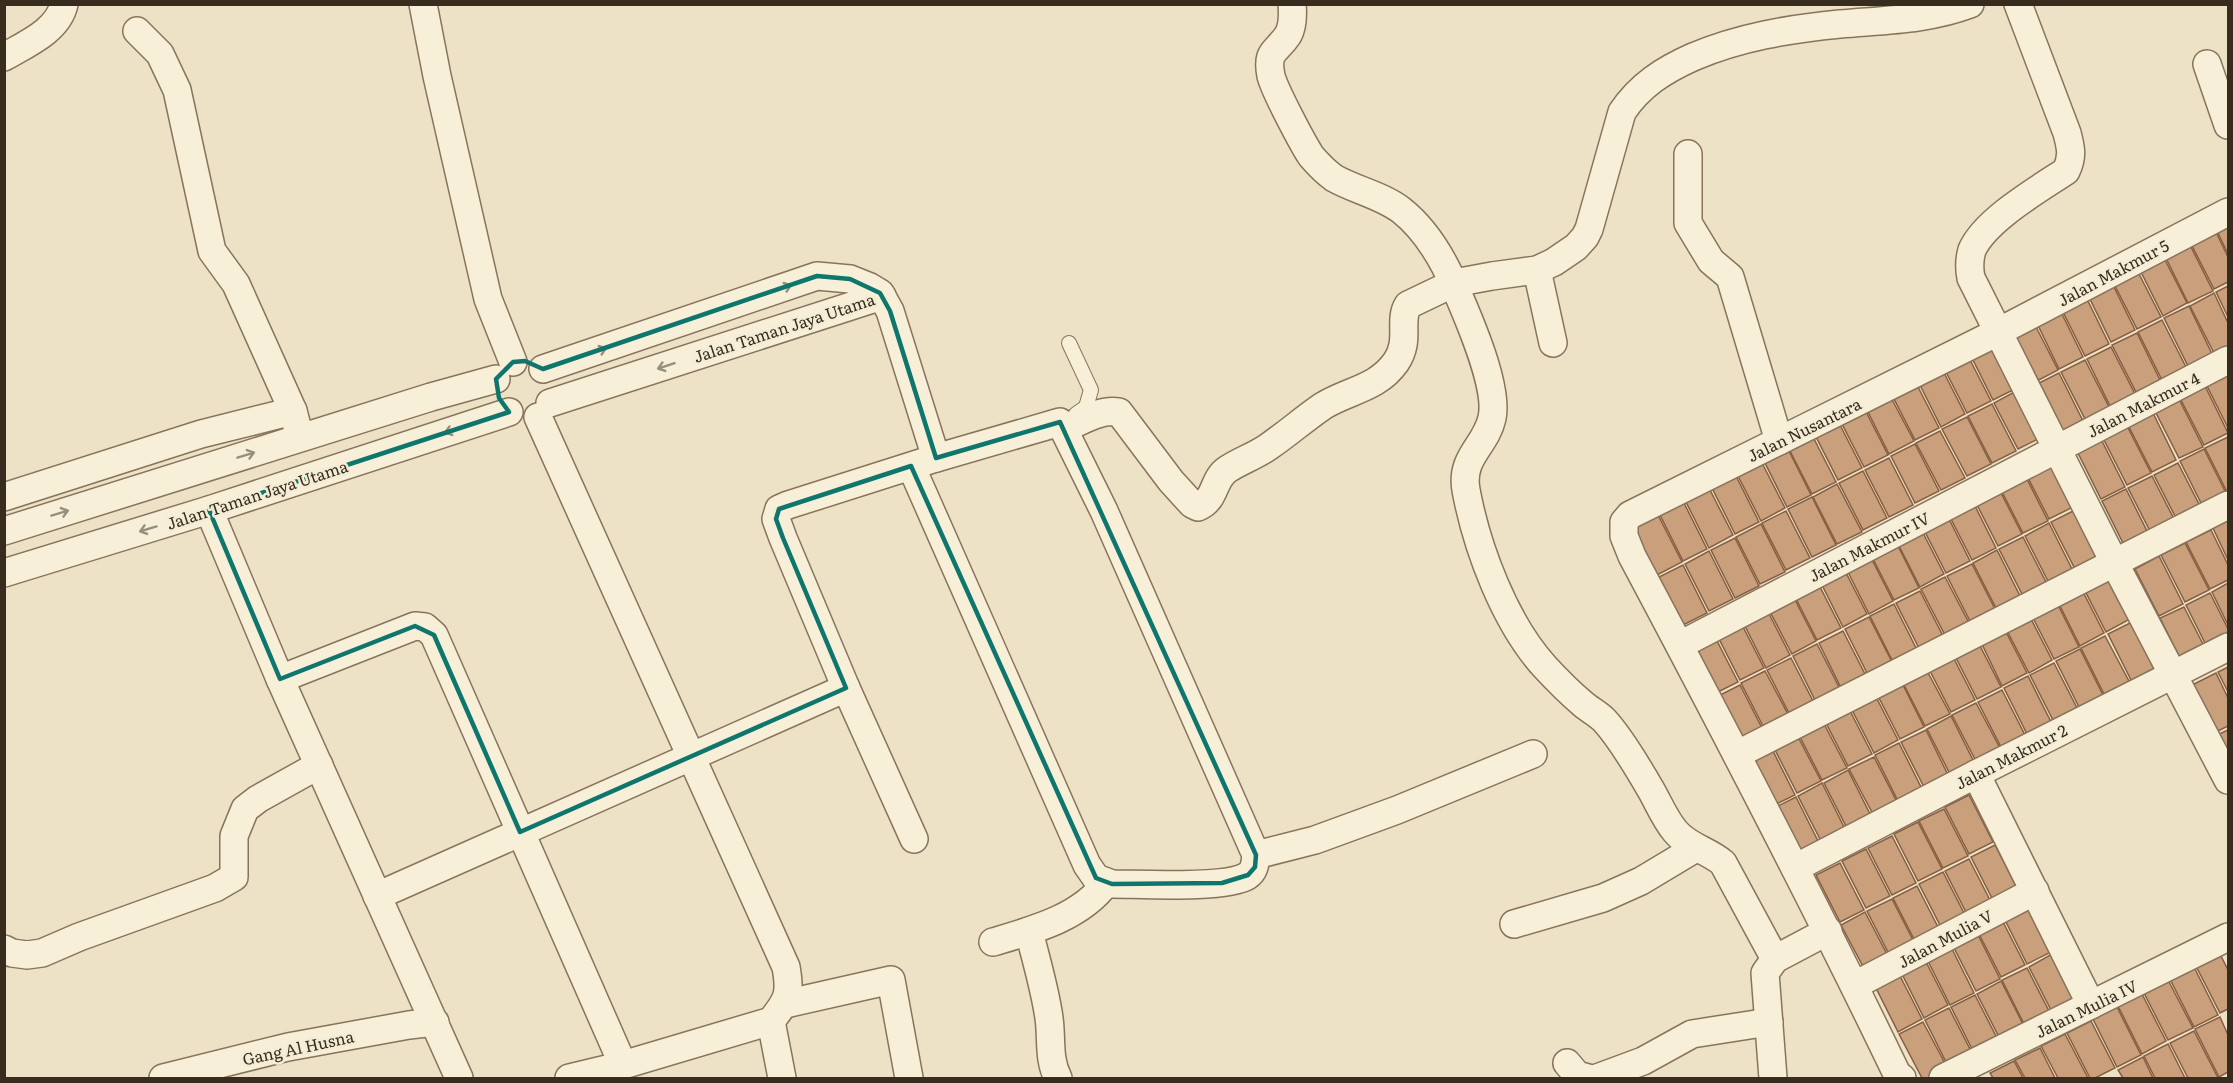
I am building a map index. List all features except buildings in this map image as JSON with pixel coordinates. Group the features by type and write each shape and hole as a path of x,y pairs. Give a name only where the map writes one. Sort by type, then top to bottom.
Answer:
{"street":[{"path":"4,57 50,28 62,15 64,4"},
{"path":"423,4 437,76 505,371 499,398 509,412 520,417 544,410"},
{"path":"1292,4 1294,16 1288,34 1269,59 1272,78 1312,157 1333,177 1400,209 1424,232 1454,283 1477,345 1494,407 1491,422 1470,458 1466,470 1466,488 1485,558 1510,617 1544,666 1585,705 1604,719 1681,838 1695,848 1712,854 1723,864 1775,959"},
{"path":"914,839 846,688 783,538 776,519 779,509 924,462 1113,411 1119,412 1171,481 1192,504 1198,507 1208,503 1224,471 1266,449 1325,405 1374,384 1397,361 1403,349 1404,311 1408,305 1454,283 1537,270 1554,262 1586,237 1622,112 1633,95 1641,88 1676,65 1732,42 1766,34 1838,24 1942,14 1970,4"},
{"path":"2018,4 2072,151 2071,162 2066,171 1995,220 1973,248 1969,263 1971,278 2115,564 2229,780"},
{"path":"137,32 160,54 177,90 212,251 236,284 292,411 301,438"},
{"path":"2207,64 2229,125"},
{"path":"1688,154 1688,223 1711,261 1730,278 1779,441"},
{"name":"Jalan Makmur 5","path":"1998,332 2229,212"},
{"path":"1537,270 1553,343"},
{"name":"Jalan Taman Jaya Utama","path":"543,369 817,276 850,279 870,287 882,296"},
{"path":"882,296 890,311 924,462 1087,865 1096,878 1106,883 1222,883 1248,875 1255,867 1256,855 1104,511 1062,426"},
{"name":"Jalan Taman Jaya Utama","path":"544,410 882,296"},
{"name":"Jalan Nusantara","path":"1680,645 1632,556 1624,536 1624,522 1630,515 1998,332"},
{"name":"Jalan Makmur 4","path":"2057,448 2229,360"},
{"path":"292,411 201,434 10,495 14,528 430,397 505,371 525,361 537,364 547,375 551,391 544,410 690,757 786,967 790,988 778,1013 782,1078"},
{"name":"Jalan Taman Jaya Utama","path":"4,573 209,510 509,412"},
{"path":"201,434 210,466"},
{"name":"Jalan Makmur IV","path":"1680,645 2057,448"},
{"path":"1738,754 2229,505"},
{"path":"209,510 280,679 459,1078"},
{"path":"280,679 415,626 425,627 434,635 622,1065"},
{"path":"1680,645 1828,931 1897,1074 1902,1078"},
{"name":"Jalan Makmur 2","path":"1795,868 2229,647"},
{"path":"377,896 846,688"},
{"path":"1256,855 1315,840 1397,810 1533,754"},
{"path":"4,949 12,953 27,955 42,953 79,937 215,888 234,877 234,836 245,809 258,799 319,765"},
{"path":"1976,774 2091,1005"},
{"path":"1514,924 1603,898 1641,881 1695,848"},
{"path":"993,942 1029,931 1080,907 1097,896 1106,883"},
{"name":"Jalan Mulia V","path":"1855,985 2035,891"},
{"path":"1029,931 1045,991 1050,1021 1050,1051 1058,1078"},
{"path":"1773,1078 1765,973 1775,959 1828,931"},
{"name":"Jalan Mulia IV","path":"1955,1076 2091,1005 2229,938"},
{"path":"569,1078 622,1065 778,1013 891,980 909,1078"},
{"name":"Gang Al Husna","path":"163,1078 288,1047 435,1022"},
{"path":"1597,1078 1643,1061 1692,1034 1769,1022"}],"lane":[{"path":"1062,426 1086,406 1091,390 1069,343"}],"highlighted area":[{"path":"817,276 850,279 880,293 890,311 936,458 1060,422 1256,855 1255,867 1248,875 1222,883 1112,884 1096,878 911,466 779,509 776,519 846,688 520,832 434,635 415,626 280,679 209,510 509,412 499,398 496,379 513,362 525,361 543,369"}]}
